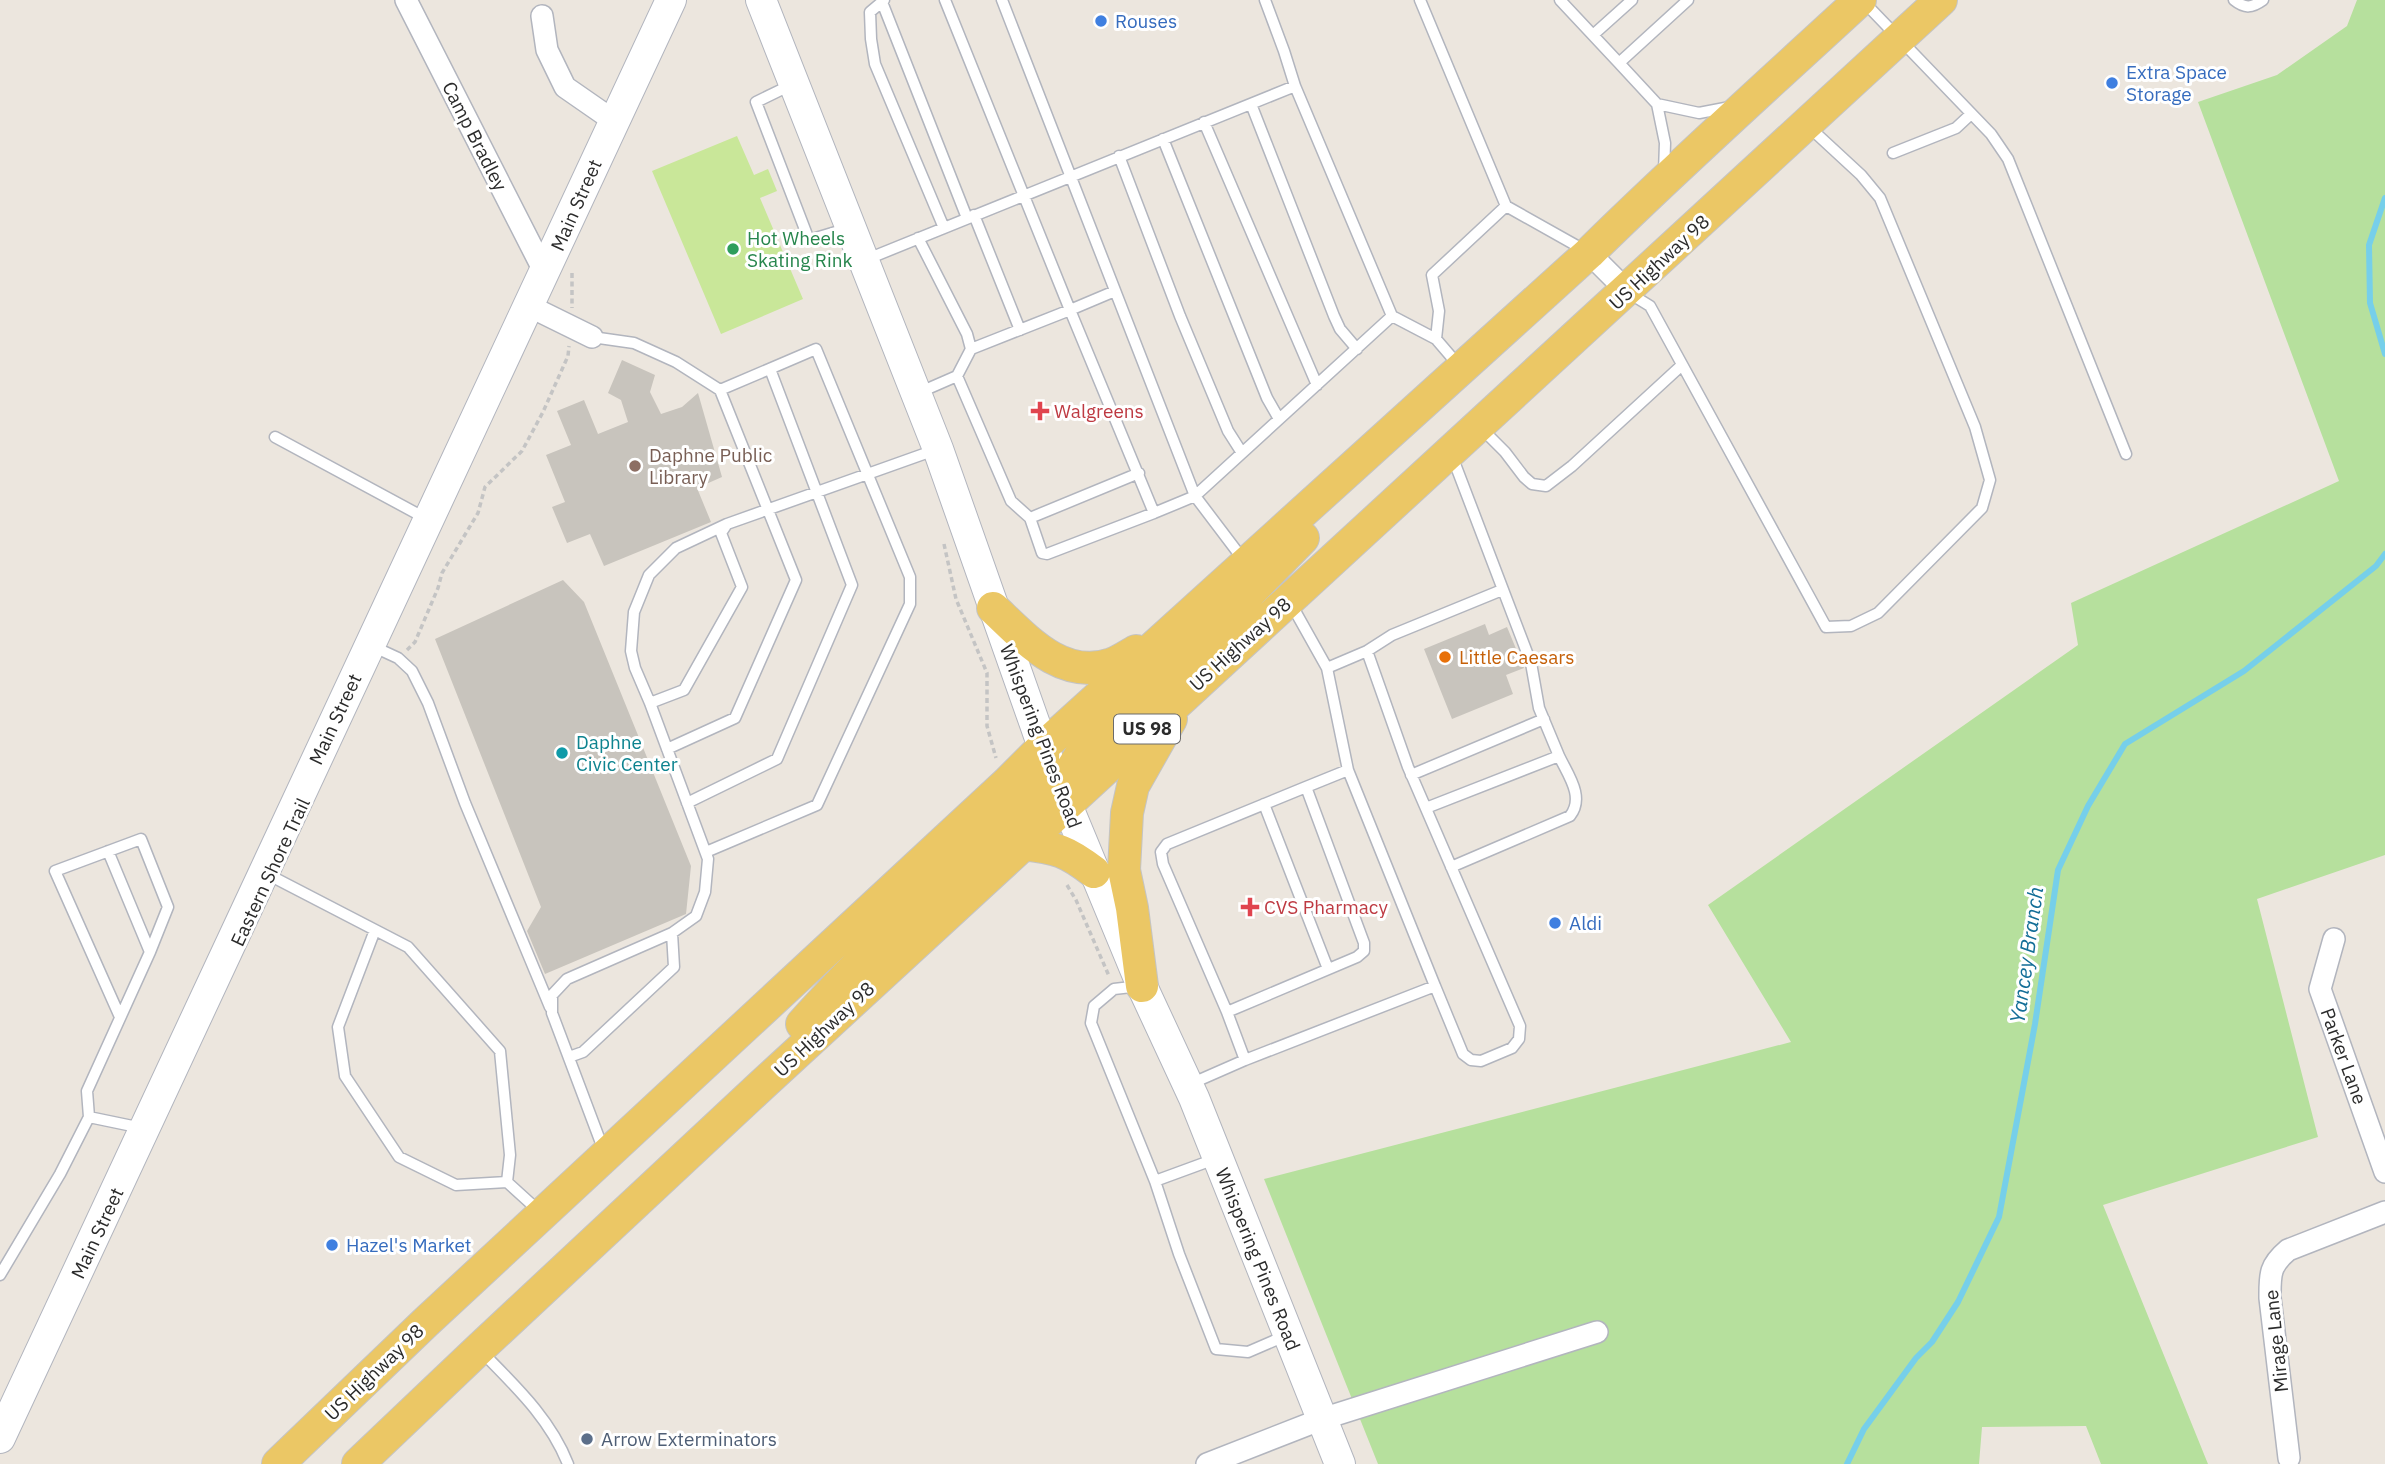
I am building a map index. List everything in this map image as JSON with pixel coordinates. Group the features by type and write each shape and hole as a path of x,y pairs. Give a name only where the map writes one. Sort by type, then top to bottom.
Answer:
{"main road":[{"name":"US Highway 98","path":"278,1464 1043,747 1589,253 1664,178 1861,0"},
{"name":"US Highway 98","path":"358,1464 1066,804 1941,0"},
{"path":"1066,804 1070,772 1089,741 1206,637 1328,511 1382,438"},
{"path":"993,608 1031,644 1053,659 1091,668 1114,664 1171,631"},
{"path":"1142,986 1124,870 1127,813 1133,786 1185,695"},
{"path":"712,1132 772,1057 850,971 1026,807 1038,791 1044,772 1043,747"},
{"path":"1023,845 1054,848 1074,856 1094,872"}],"street":[{"name":"Camp Bradley","path":"406,0 558,273"},
{"name":"Main Street","path":"0,1438 529,306 558,273 614,121 671,0"},
{"name":"Whispering Pines Road","path":"761,0 916,394 1043,747 1142,986 1188,1085 1340,1464"},
{"path":"542,16 547,50 565,88 614,121"},
{"path":"1589,253 1627,291"},
{"path":"529,306 582,333"},
{"name":"Parker Lane","path":"2334,939 2320,989 2385,1172"},
{"name":"Mirage Lane","path":"2289,1458 2270,1298 2270,1273 2278,1259 2288,1250 2385,1212"},
{"path":"1207,1464 1322,1419 1597,1332"}],"lane":[{"path":"945,0 1154,513"},
{"path":"1002,0 1195,496 1246,563"},
{"path":"1265,0 1294,86 1392,316 1436,339 1460,367"},
{"path":"1420,0 1506,206 1589,253"},
{"path":"1560,0 1657,104 1665,143 1664,178"},
{"path":"1593,36 1632,0"},
{"path":"1619,63 1688,0"},
{"path":"1861,0 1991,134 2008,159 2126,454"},
{"path":"2234,0 2242,7 2253,7 2263,0"},
{"path":"944,228 875,64 870,12 883,1 970,217 1020,330"},
{"path":"794,84 756,102 809,240 850,228"},
{"path":"863,261 1294,86"},
{"path":"1657,104 1699,113 1749,103"},
{"path":"1251,104 1334,316 1357,349"},
{"path":"1893,153 1956,128 1971,114"},
{"path":"1205,122 1317,385"},
{"path":"1627,291 1650,306 1826,627 1851,626 1878,612 1982,508 1990,480 1975,427 1880,198 1861,175 1807,124"},
{"path":"1163,139 1267,398 1279,419"},
{"path":"1119,156 1180,316 1228,431 1242,453"},
{"path":"1436,339 1439,311 1432,275 1506,206"},
{"path":"918,238 967,334 971,349"},
{"path":"916,394 957,376 971,349 1115,291"},
{"path":"957,376 1011,501 1030,518 1038,547 1042,553 1047,554 1195,496 1392,316"},
{"path":"582,333 635,343 676,362 720,390 796,580 735,718 667,749"},
{"path":"706,852 817,805 909,604 910,577 816,349 720,390"},
{"path":"1479,426 1505,452 1524,477 1532,484 1546,486 1572,466 1682,365"},
{"path":"687,803 777,759 852,585 770,369"},
{"path":"275,438 428,519"},
{"path":"553,1015 552,995 567,979 672,933 696,916 705,892 708,859 706,852 635,668 631,651 634,612 649,575 676,548 727,524 937,450"},
{"path":"1450,452 1531,663 1539,708 1577,798 1576,808 1570,816 1451,867"},
{"path":"1030,518 1139,473"},
{"path":"650,703 684,690 742,587 721,533 727,524"},
{"path":"1327,668 1367,651 1392,635 1502,590"},
{"path":"1289,600 1327,668 1348,770 1434,986 1463,1054 1471,1060 1481,1061 1512,1048 1519,1039 1520,1026 1411,775 1367,651"},
{"path":"370,644 398,658 412,671 428,703 465,803 553,1015 606,1155"},
{"path":"1411,775 1544,719"},
{"path":"1426,808 1559,756"},
{"path":"1245,1060 1163,864 1161,852 1167,844 1348,770"},
{"path":"1227,1012 1328,970 1364,951 1364,943 1306,787"},
{"path":"1264,804 1328,970"},
{"path":"0,1275 60,1174 89,1117 87,1091 150,953 168,907 141,839 55,871 120,1017"},
{"path":"107,851 150,953"},
{"path":"264,873 408,947 500,1051 510,1155 507,1182"},
{"path":"375,930 338,1027 345,1076 399,1157 456,1185 507,1182 542,1214"},
{"path":"569,1058 583,1052 674,967 672,933"},
{"path":"1142,986 1114,989 1094,1006 1091,1023 1155,1181 1179,1254 1216,1349 1248,1352 1288,1335"},
{"path":"1188,1085 1434,986"},
{"path":"89,1117 145,1129"},
{"path":"1155,1181 1217,1157"},
{"path":"479,1349 535,1406 564,1452 568,1464"}],"path":[{"path":"398,658 415,642 438,589 442,573 478,513 485,487 522,451 582,333 558,273"}],"green space":[{"path":"2357,0 2385,0 2385,855 2257,899 2318,1137 2103,1205 2208,1464 2101,1464 2086,1426 1982,1427 1979,1464 1378,1464 1264,1179 1791,1042 1708,905 2078,645 2071,603 2339,481 2198,102 2277,75 2347,26"},
{"name":"Hot Wheels Skating Rink","path":"737,136 754,175 768,169 777,191 760,198 803,299 721,334 652,171"}],"building":[{"name":"Daphne Public Library","path":"622,360 655,375 650,392 661,414 682,407 698,393 722,477 697,488 711,522 604,566 590,534 567,543 552,507 565,502 546,455 571,445 557,411 584,400 598,434 628,422 621,400 608,393"},
{"name":"Daphne Civic Center","path":"563,580 584,602 691,866 686,914 545,974 527,931 541,907 435,639"},
{"path":"1485,624 1489,635 1507,627 1524,668 1506,675 1513,694 1452,719 1424,649"}],"waterway":[{"name":"Yancey Branch","path":"2385,198 2369,245 2370,303 2385,354"},
{"name":"Yancey Branch","path":"1847,1464 1864,1429 1916,1358 1932,1342 1958,1302 1999,1217 2035,1024 2058,870 2088,806 2125,744 2244,671 2376,566 2385,554"}],"place":[{"name":"Rouses","path":"1101,21"},
{"name":"Extra Space Storage","path":"2112,83"},
{"name":"Hot Wheels Skating Rink","path":"733,249"},
{"name":"Walgreens","path":"1040,411"},
{"name":"Daphne Public Library","path":"635,466"},
{"name":"Little Caesars","path":"1445,657"},
{"name":"Daphne Civic Center","path":"562,753"},
{"name":"CVS Pharmacy","path":"1250,907"},
{"name":"Aldi","path":"1555,923"},
{"name":"Hazel's Market","path":"332,1245"},
{"name":"Arrow Exterminators","path":"587,1439"}]}
